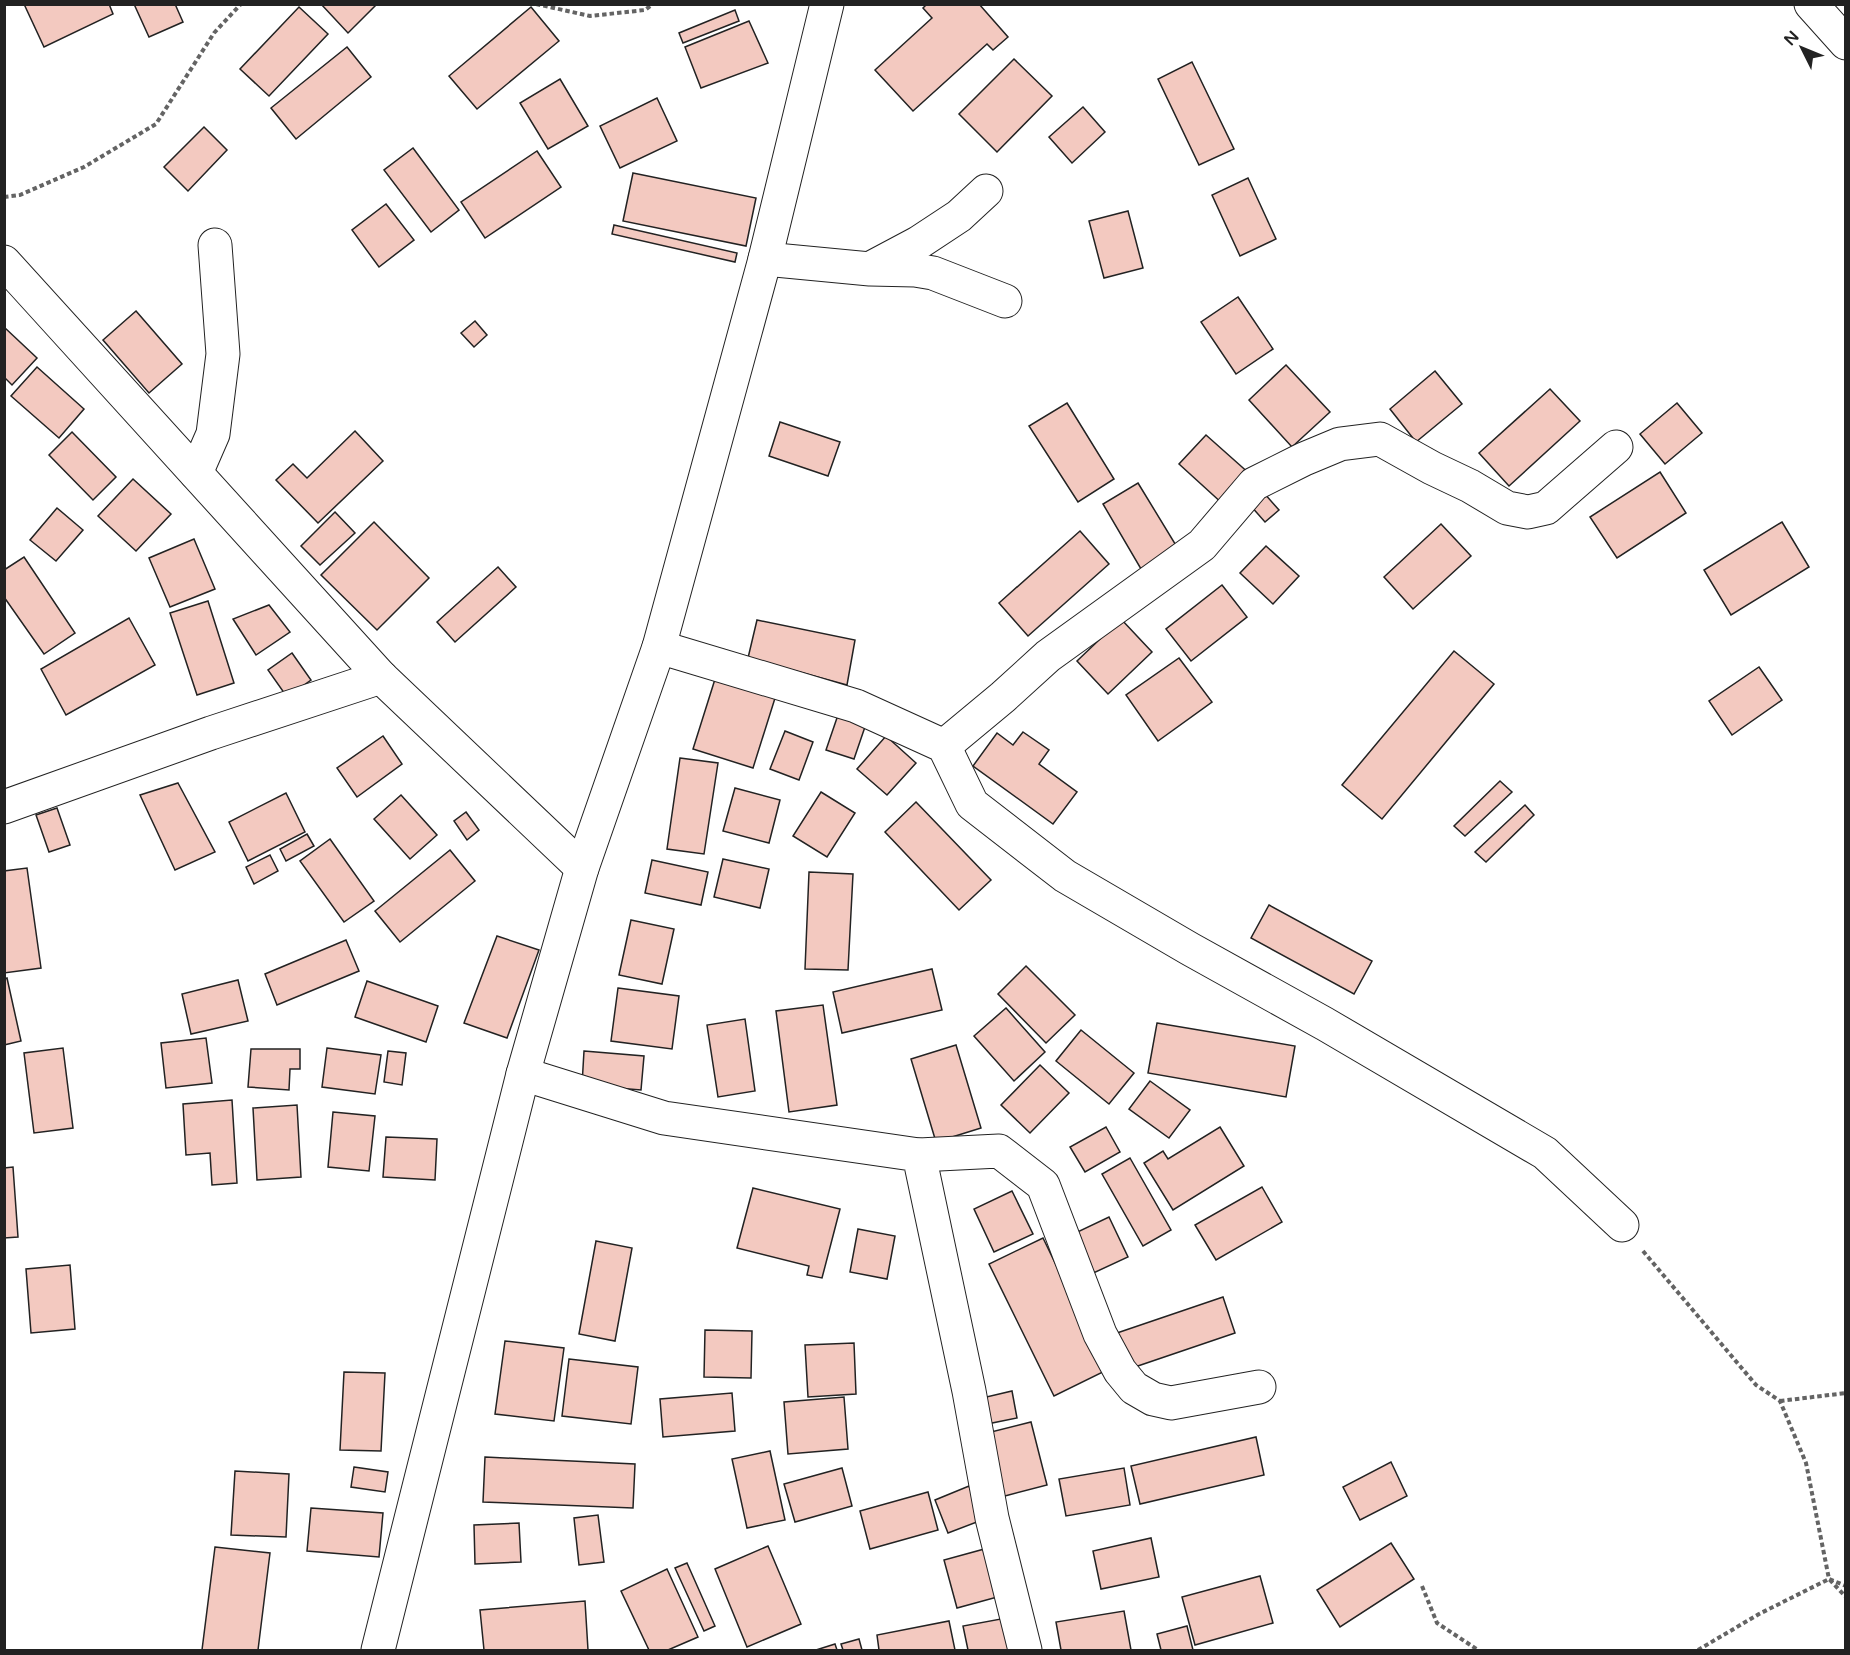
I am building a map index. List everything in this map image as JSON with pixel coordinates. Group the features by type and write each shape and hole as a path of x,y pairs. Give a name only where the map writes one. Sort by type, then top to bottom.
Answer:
{"street":[{"path":"385,1646 523,1074 582,868 659,647 765,259 827,4"},
{"path":"1811,4 1845,43"},
{"path":"870,269 918,243 959,216 986,191"},
{"path":"196,473 213,434 223,354 215,245"},
{"path":"765,259 933,273 1005,301"},
{"path":"4,262 381,677 582,868"},
{"path":"944,746 1048,656 1202,545 1254,484 1304,459 1340,444 1380,439 1508,508 1528,512 1546,508 1616,447"},
{"path":"659,647 856,706 944,746 972,804 1065,876 1545,1153 1622,1226"},
{"path":"4,807 211,733 381,677"},
{"path":"523,1074 664,1118 919,1155 999,1151 1043,1185 1100,1334 1120,1371 1134,1388 1153,1399 1171,1403 1259,1387"},
{"path":"919,1155 969,1391 992,1518 1025,1650"}],"path":[{"path":"4,197 20,195 84,167 156,124 214,33 241,4"},
{"path":"536,4 590,16 645,10 653,4"},
{"path":"1622,1226 1756,1385 1780,1401 1806,1463 1829,1579 1845,1597"},
{"path":"1780,1401 1845,1393"},
{"path":"1829,1579 1845,1587"},
{"path":"1698,1650 1760,1614 1829,1579"},
{"path":"1422,1586 1437,1623 1478,1650"}],"building":[{"path":"24,4 109,4 113,14 44,47"},
{"path":"134,4 175,4 183,22 149,37"},
{"path":"321,4 377,4 348,33"},
{"path":"927,4 979,4 1008,37 993,50 987,44 913,111 875,70 932,18 923,8"},
{"path":"299,7 328,34 269,96 240,69"},
{"path":"531,7 559,41 477,109 449,76"},
{"path":"735,10 739,21 683,43 679,33"},
{"path":"749,21 768,63 701,88 685,47"},
{"path":"347,47 371,77 296,139 271,108"},
{"path":"1014,59 1052,96 997,152 959,114"},
{"path":"1192,62 1234,149 1199,165 1158,79"},
{"path":"560,79 588,126 548,149 520,103"},
{"path":"657,98 677,141 620,168 600,126"},
{"path":"1083,107 1105,132 1072,163 1049,137"},
{"path":"204,127 227,150 188,191 164,167"},
{"path":"413,148 459,210 431,232 384,170"},
{"path":"537,151 561,187 485,238 461,202"},
{"path":"633,173 756,198 746,246 623,221"},
{"path":"1248,178 1276,239 1240,256 1212,195"},
{"path":"386,204 414,240 379,267 352,230"},
{"path":"1128,211 1143,268 1104,278 1089,221"},
{"path":"614,225 737,253 735,262 612,234"},
{"path":"1238,297 1273,349 1236,374 1201,322"},
{"path":"136,311 182,364 149,393 103,340"},
{"path":"475,321 487,335 474,347 461,333"},
{"path":"4,327 37,358 12,385 4,377"},
{"path":"1286,365 1330,412 1292,447 1249,400"},
{"path":"37,367 84,409 59,438 11,396"},
{"path":"1435,371 1462,404 1416,442 1390,409"},
{"path":"1550,389 1580,421 1509,486 1479,453"},
{"path":"1067,403 1114,479 1078,502 1029,426"},
{"path":"1677,403 1702,433 1665,464 1640,434"},
{"path":"780,422 840,442 828,476 769,456"},
{"path":"355,431 383,461 318,523 276,480 293,464 307,478"},
{"path":"72,432 116,477 93,500 49,455"},
{"path":"1206,435 1251,475 1224,505 1179,464"},
{"path":"1660,472 1686,513 1617,558 1590,517"},
{"path":"133,479 171,514 136,551 98,516"},
{"path":"1138,483 1177,547 1141,569 1103,504"},
{"path":"1264,493 1279,510 1265,522 1250,505"},
{"path":"57,508 83,530 56,561 30,540"},
{"path":"335,512 355,533 320,565 301,546"},
{"path":"374,522 429,578 377,630 321,575"},
{"path":"1782,522 1809,567 1731,615 1704,570"},
{"path":"1441,524 1471,556 1413,609 1384,577"},
{"path":"1080,531 1109,564 1028,636 999,603"},
{"path":"194,539 215,589 170,607 149,558"},
{"path":"1266,546 1299,576 1273,604 1240,573"},
{"path":"24,557 75,633 44,654 4,597 4,570"},
{"path":"498,567 516,587 455,642 437,622"},
{"path":"1222,585 1247,617 1191,661 1166,629"},
{"path":"208,601 234,683 197,695 170,613"},
{"path":"269,605 290,632 256,655 233,619"},
{"path":"129,618 155,665 66,715 41,669"},
{"path":"1121,619 1152,652 1108,694 1077,661"},
{"path":"757,620 855,640 847,685 748,658"},
{"path":"1454,651 1494,684 1382,819 1342,785"},
{"path":"292,653 311,680 287,697 268,670"},
{"path":"1179,658 1212,702 1158,741 1126,695"},
{"path":"1759,667 1782,700 1732,735 1709,701"},
{"path":"716,676 776,695 753,768 693,749"},
{"path":"839,712 867,721 854,759 826,750"},
{"path":"785,731 813,742 799,780 770,769"},
{"path":"1023,732 1049,750 1039,764 1077,792 1053,824 973,766 997,733 1013,745"},
{"path":"383,736 402,764 357,797 337,768"},
{"path":"886,736 916,763 887,795 857,769"},
{"path":"680,758 718,763 704,854 667,849"},
{"path":"1500,781 1512,792 1465,836 1454,826"},
{"path":"178,783 215,852 175,870 140,795"},
{"path":"735,788 780,800 769,843 723,831"},
{"path":"821,792 855,813 827,857 793,836"},
{"path":"286,793 305,832 248,861 229,822"},
{"path":"401,795 437,835 410,859 374,819"},
{"path":"916,802 991,880 959,910 885,832"},
{"path":"1525,805 1534,815 1486,862 1475,852"},
{"path":"57,808 70,845 49,852 36,815"},
{"path":"466,812 479,830 467,840 454,821"},
{"path":"307,834 314,846 286,861 280,849"},
{"path":"330,839 374,901 344,922 300,861"},
{"path":"450,850 475,881 400,942 375,911"},
{"path":"270,855 278,871 254,884 246,867"},
{"path":"723,859 769,869 760,908 714,897"},
{"path":"652,860 708,872 701,905 645,893"},
{"path":"27,868 41,968 4,973 4,871"},
{"path":"809,872 853,874 848,970 805,969"},
{"path":"1269,905 1372,961 1354,994 1251,938"},
{"path":"631,920 674,929 662,984 619,975"},
{"path":"497,936 539,950 507,1038 464,1023"},
{"path":"346,940 359,971 277,1005 265,974"},
{"path":"1026,966 1075,1015 1046,1043 998,994"},
{"path":"932,969 942,1010 842,1033 833,992"},
{"path":"7,978 21,1041 4,1045 4,979"},
{"path":"238,980 248,1021 191,1034 182,994"},
{"path":"367,981 438,1006 426,1042 355,1017"},
{"path":"618,988 679,996 672,1049 611,1041"},
{"path":"823,1005 837,1105 789,1112 776,1011"},
{"path":"1006,1008 1045,1052 1014,1081 974,1036"},
{"path":"745,1019 755,1091 718,1097 707,1025"},
{"path":"1157,1023 1295,1046 1286,1097 1148,1073"},
{"path":"1081,1030 1134,1073 1109,1104 1056,1061"},
{"path":"206,1038 212,1083 166,1088 161,1043"},
{"path":"956,1045 981,1128 936,1142 911,1059"},
{"path":"63,1048 73,1128 34,1133 24,1053"},
{"path":"327,1048 381,1055 375,1094 322,1087"},
{"path":"251,1049 300,1049 300,1069 290,1069 289,1090 248,1087"},
{"path":"388,1051 406,1053 402,1085 384,1082"},
{"path":"584,1051 644,1056 641,1090 582,1085"},
{"path":"1040,1065 1069,1093 1030,1133 1001,1105"},
{"path":"1150,1081 1190,1110 1169,1138 1129,1109"},
{"path":"232,1100 237,1183 212,1185 210,1153 186,1155 183,1104"},
{"path":"297,1105 301,1177 257,1180 253,1108"},
{"path":"333,1112 375,1116 369,1171 328,1167"},
{"path":"1106,1127 1120,1152 1085,1172 1070,1147"},
{"path":"1220,1127 1244,1166 1173,1210 1144,1163 1163,1151 1168,1159"},
{"path":"386,1137 437,1139 435,1180 383,1177"},
{"path":"1130,1158 1171,1230 1143,1246 1102,1174"},
{"path":"13,1167 18,1237 4,1238 4,1168"},
{"path":"1262,1187 1282,1222 1216,1260 1195,1225"},
{"path":"753,1188 840,1209 822,1278 807,1275 809,1266 737,1248"},
{"path":"1012,1191 1033,1234 994,1252 974,1209"},
{"path":"1109,1217 1128,1257 1089,1275 1071,1235"},
{"path":"858,1229 895,1236 887,1279 850,1272"},
{"path":"1043,1238 1107,1370 1054,1396 989,1264"},
{"path":"596,1241 632,1248 615,1341 579,1334"},
{"path":"70,1265 75,1329 31,1333 26,1269"},
{"path":"1223,1297 1235,1333 1126,1370 1114,1334"},
{"path":"705,1330 752,1331 751,1378 704,1377"},
{"path":"505,1341 564,1348 554,1421 495,1414"},
{"path":"854,1343 856,1394 808,1397 805,1345"},
{"path":"569,1359 638,1367 631,1424 562,1416"},
{"path":"344,1372 385,1373 381,1451 340,1450"},
{"path":"1012,1391 1017,1418 987,1424 982,1398"},
{"path":"732,1393 735,1431 663,1437 660,1399"},
{"path":"844,1397 848,1449 788,1454 784,1402"},
{"path":"1031,1422 1047,1485 1001,1497 987,1433"},
{"path":"1256,1437 1264,1475 1140,1504 1131,1466"},
{"path":"770,1451 785,1520 747,1528 732,1459"},
{"path":"485,1457 635,1464 633,1508 483,1502"},
{"path":"1391,1462 1407,1496 1360,1520 1343,1487"},
{"path":"354,1467 388,1472 385,1492 351,1487"},
{"path":"842,1468 852,1506 795,1522 784,1484"},
{"path":"1124,1468 1130,1505 1066,1516 1059,1479"},
{"path":"235,1471 289,1474 286,1537 231,1535"},
{"path":"969,1486 982,1520 948,1533 935,1500"},
{"path":"928,1492 938,1530 870,1549 860,1511"},
{"path":"311,1508 383,1513 379,1557 307,1551"},
{"path":"598,1515 604,1562 579,1565 574,1518"},
{"path":"519,1523 521,1562 475,1564 474,1525"},
{"path":"1151,1538 1159,1577 1101,1589 1093,1551"},
{"path":"1391,1543 1414,1579 1340,1627 1317,1590"},
{"path":"768,1546 801,1624 747,1647 715,1569"},
{"path":"215,1547 270,1553 258,1650 202,1650"},
{"path":"988,1548 1001,1596 957,1608 944,1560"},
{"path":"687,1563 715,1626 704,1631 675,1568"},
{"path":"667,1569 698,1637 668,1650 649,1650 621,1591"},
{"path":"1260,1576 1273,1623 1195,1645 1182,1597"},
{"path":"585,1601 588,1650 484,1650 480,1610"},
{"path":"1124,1611 1131,1650 1061,1650 1056,1622"},
{"path":"1006,1618 1012,1650 968,1650 963,1626"},
{"path":"949,1621 955,1650 879,1650 877,1635"},
{"path":"1187,1626 1193,1650 1161,1650 1157,1634"},
{"path":"859,1639 862,1650 843,1650 841,1644"},
{"path":"835,1644 837,1650 816,1650"}]}
